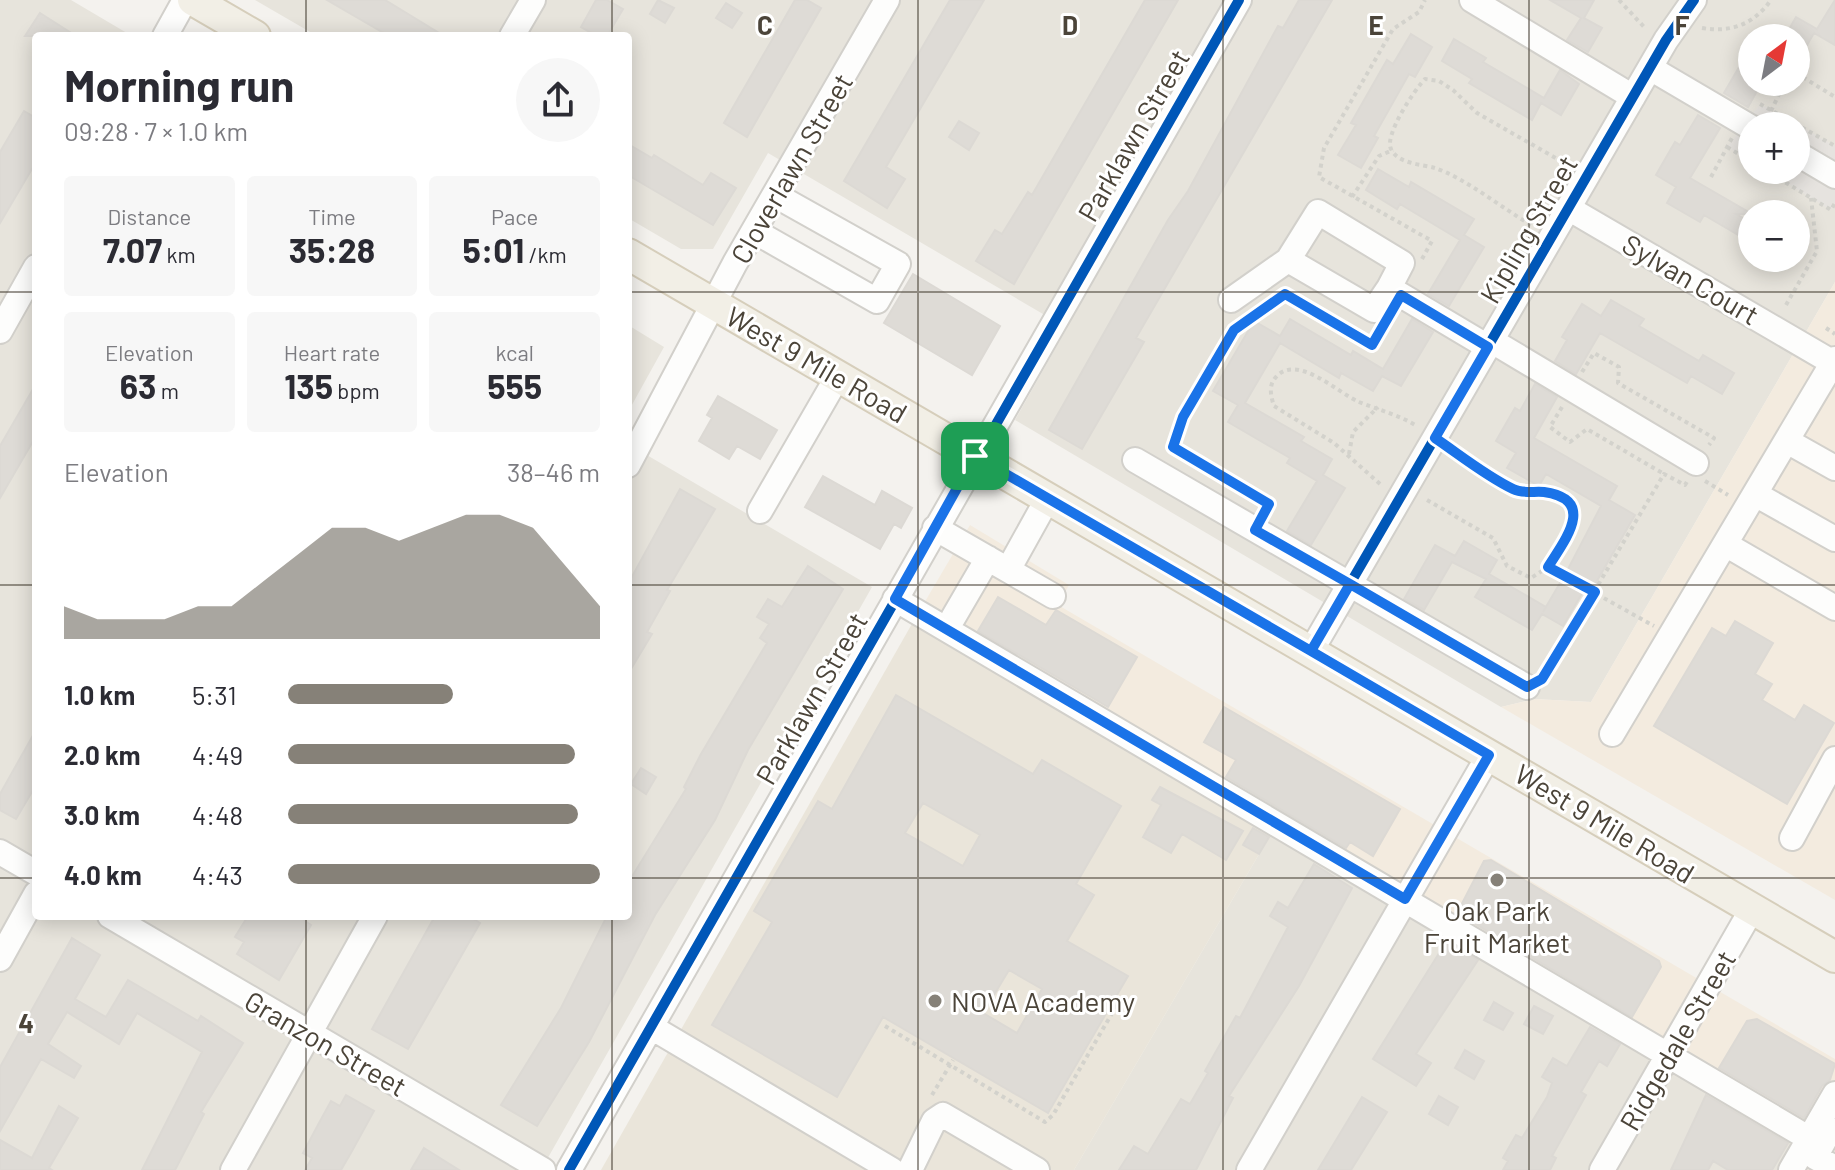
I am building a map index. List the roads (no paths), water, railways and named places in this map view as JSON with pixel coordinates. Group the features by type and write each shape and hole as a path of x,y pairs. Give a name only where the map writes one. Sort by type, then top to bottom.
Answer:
{"main road":[{"path":"193,0 248,32"},
{"name":"West 9 Mile Road","path":"632,256 1835,957"}],"street":[{"path":"167,32 185,0"},
{"path":"514,32 533,0"},
{"name":"Cloverlawn Street","path":"632,458 754,231 887,0"},
{"name":"Parklawn Street","path":"569,1170 975,456 1239,0"},
{"path":"1472,0 1633,97"},
{"name":"Kipling Street","path":"1311,651 1650,68 1694,0"},
{"path":"1650,68 1738,124"},
{"path":"1810,161 1835,176"},
{"path":"754,231 877,301 898,264 775,195"},
{"name":"Sylvan Court","path":"1568,208 1829,359"},
{"path":"1231,300 1288,260 1318,212 1402,263 1395,292 1374,310 1288,260"},
{"path":"0,331 32,274"},
{"path":"1395,292 1490,344 1697,471"},
{"path":"1612,734 1787,441 1829,359"},
{"path":"760,511 838,376"},
{"path":"1787,441 1835,468"},
{"path":"1135,460 1527,687"},
{"path":"953,618 1048,498"},
{"path":"1751,500 1835,539"},
{"path":"935,528 1053,596"},
{"path":"1725,544 1835,608"},
{"path":"895,599 1810,1139"},
{"path":"1249,1170 1489,755"},
{"path":"1792,838 1835,759"},
{"path":"1806,812 1835,807"},
{"path":"0,852 32,871"},
{"path":"0,959 32,901"},
{"name":"Ridgedale Street","path":"1602,1170 1752,909"},
{"name":"Granzon Street","path":"117,920 543,1170"},
{"path":"233,1170 373,920"},
{"path":"651,1027 911,1168 934,1121 943,1115 954,1118 1037,1170"},
{"path":"1791,1170 1835,1094"},
{"path":"1835,1121 1815,1157 1835,1168"}],"place":[{"name":"Oak Park Fruit Market","path":"1497,880"},
{"name":"NOVA Academy","path":"935,1001"}]}
